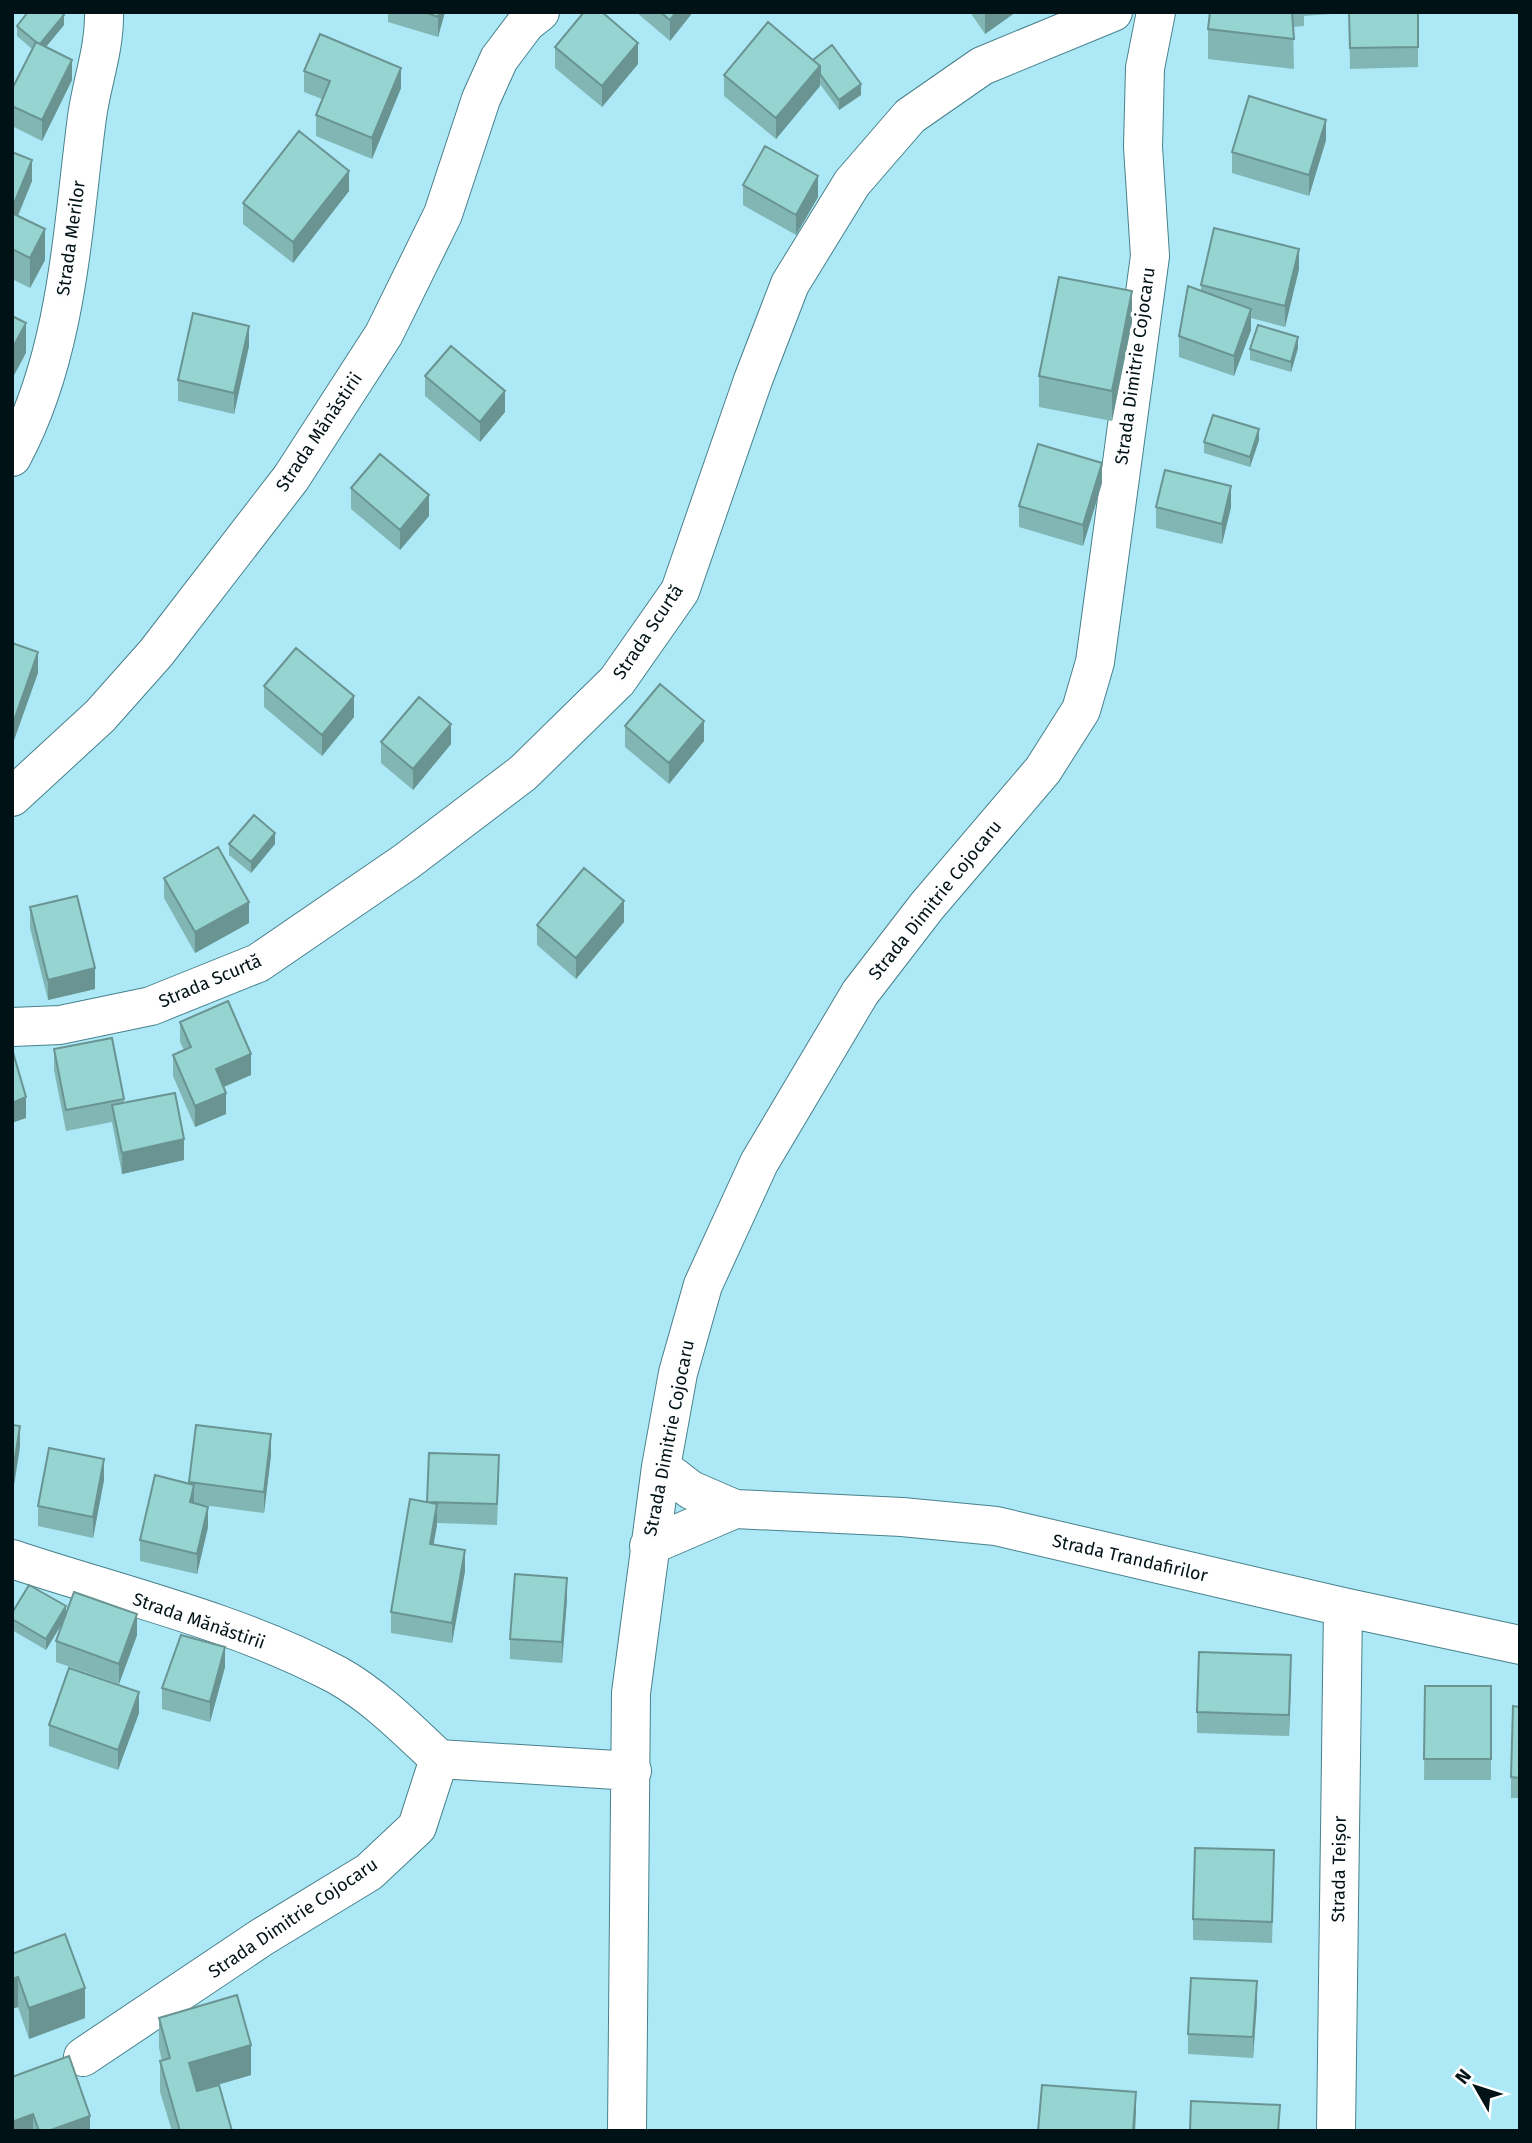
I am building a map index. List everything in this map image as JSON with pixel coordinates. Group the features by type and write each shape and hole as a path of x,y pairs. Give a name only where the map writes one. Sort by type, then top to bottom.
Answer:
{"street":[{"name":"Strada Merilor","path":"12,457 24,435 58,338 91,92 105,35 104,12"},
{"name":"Strada Mănăstirii","path":"12,797 100,716 156,653 290,478 384,334 443,214 481,99 499,59 526,23 540,12"},
{"name":"Strada Scurtă","path":"12,1027 60,1025 151,1006 258,963 407,861 523,773 617,681 680,591 753,380 790,284 852,183 910,116 982,66 1113,12"},
{"name":"Strada Dimitrie Cojocaru","path":"627,2131 631,1693 649,1546 678,1373 703,1286 759,1163 860,993 928,906 1043,770 1081,710 1095,662 1150,257 1143,147 1144,68 1156,12"},
{"name":"Strada Trandafirilor","path":"661,1467 691,1490 735,1509 901,1517 996,1526 1343,1607 1520,1644"},
{"name":"Strada Trandafirilor","path":"649,1546 735,1509"},
{"name":"Strada Mănăstirii","path":"12,1559 240,1632 338,1676 389,1712 439,1759"},
{"name":"Strada Teișor","path":"1336,2131 1343,1607"},
{"name":"Strada Dimitrie Cojocaru","path":"83,2057 262,1937 369,1872 417,1827 439,1759"},
{"path":"439,1759 632,1771"}],"building":[{"path":"28,12 61,12 64,15 40,44 17,26"},
{"path":"424,12 439,12 438,17"},
{"path":"584,12 602,12 638,43 602,86 555,47"},
{"path":"660,12 676,12 670,20"},
{"path":"1210,12 1292,12 1294,39 1208,29"},
{"path":"1349,12 1418,12 1418,47 1350,48"},
{"path":"768,22 820,66 776,118 724,75"},
{"path":"320,34 401,68 372,138 316,115 330,81 304,71"},
{"path":"36,42 72,60 42,120 12,106 12,89"},
{"path":"832,45 861,84 839,100 820,74 820,66 813,60"},
{"path":"1249,96 1326,120 1309,175 1232,152"},
{"path":"299,131 349,171 293,242 243,203"},
{"path":"765,146 818,176 796,215 743,185"},
{"path":"12,152 32,160 13,206 12,206"},
{"path":"12,213 45,229 30,258 12,249"},
{"path":"1214,228 1299,249 1285,306 1201,285"},
{"path":"1059,277 1132,291 1112,391 1039,376"},
{"path":"1188,286 1251,309 1234,356 1179,336"},
{"path":"193,313 249,326 234,393 178,380"},
{"path":"12,316 26,323 12,349"},
{"path":"1258,325 1298,337 1291,362 1250,349"},
{"path":"451,346 505,391 480,422 425,376"},
{"path":"1213,415 1259,429 1250,457 1204,442"},
{"path":"1038,444 1102,463 1083,525 1019,506"},
{"path":"380,454 429,495 400,530 351,488"},
{"path":"1165,470 1231,486 1222,524 1156,507"},
{"path":"12,643 38,652 12,726"},
{"path":"296,648 354,696 322,735 264,686"},
{"path":"660,684 704,721 669,763 625,726"},
{"path":"419,697 451,724 413,769 381,742"},
{"path":"254,815 275,833 251,862 229,844"},
{"path":"218,847 249,902 195,932 164,878"},
{"path":"584,868 624,901 576,958 537,925"},
{"path":"77,896 95,968 48,980 30,907"},
{"path":"228,1001 251,1054 216,1069 226,1093 195,1106 173,1055 191,1047 180,1022"},
{"path":"112,1038 124,1099 66,1110 54,1049"},
{"path":"12,1049 26,1097 12,1103"},
{"path":"175,1093 184,1139 122,1153 112,1105"},
{"path":"12,1425 20,1426 12,1477"},
{"path":"196,1425 271,1434 264,1492 189,1482"},
{"path":"49,1448 104,1459 93,1517 38,1506"},
{"path":"429,1453 499,1455 497,1504 427,1502"},
{"path":"155,1475 194,1485 190,1502 208,1507 197,1554 140,1540"},
{"path":"410,1499 437,1504 430,1544 465,1550 452,1623 391,1612"},
{"path":"515,1574 567,1578 562,1642 510,1639"},
{"path":"29,1585 66,1606 46,1639 12,1619 12,1613"},
{"path":"74,1592 137,1614 119,1664 56,1641"},
{"path":"181,1635 225,1647 210,1702 162,1688"},
{"path":"1199,1652 1291,1655 1289,1715 1197,1712"},
{"path":"69,1668 139,1692 118,1750 49,1725"},
{"path":"1425,1686 1491,1686 1491,1759 1424,1759"},
{"path":"1513,1706 1520,1707 1520,1778 1511,1777"},
{"path":"1195,1848 1274,1850 1272,1922 1193,1919"},
{"path":"65,1934 85,1988 29,2008 18,1977 12,1979 12,1954"},
{"path":"1191,1978 1257,1981 1253,2037 1188,2034"},
{"path":"237,1995 251,2045 189,2063 197,2091 219,2085 232,2131 180,2131 160,2061 170,2058 159,2018"},
{"path":"69,2056 90,2116 48,2131 39,2131 33,2114 12,2122 12,2077"},
{"path":"1042,2085 1136,2092 1133,2131 1038,2131"},
{"path":"1191,2101 1280,2105 1278,2131 1190,2131"}]}
